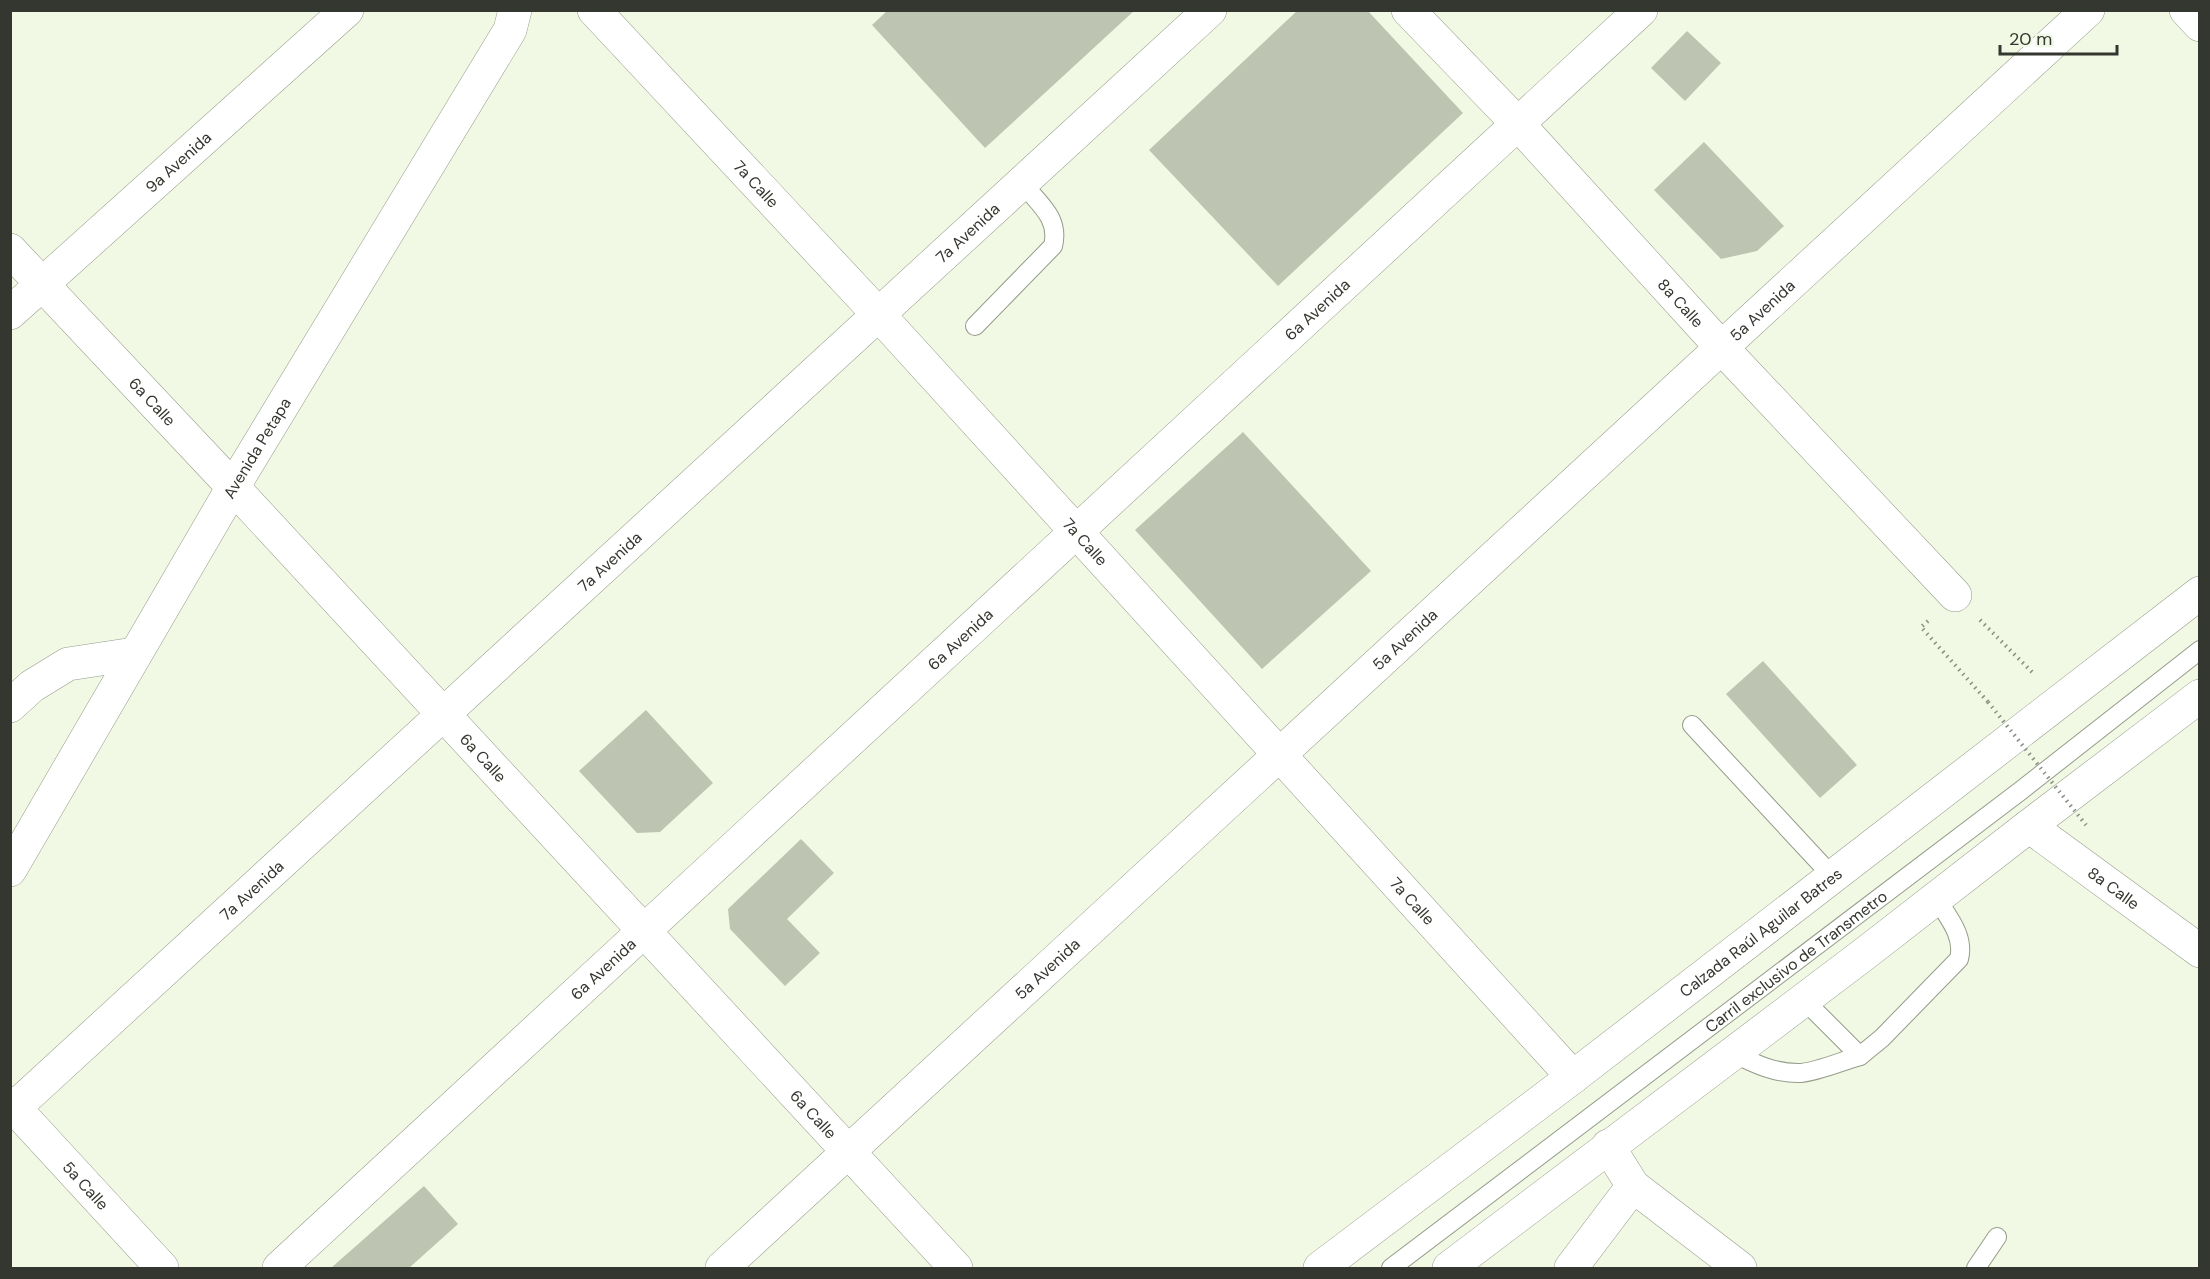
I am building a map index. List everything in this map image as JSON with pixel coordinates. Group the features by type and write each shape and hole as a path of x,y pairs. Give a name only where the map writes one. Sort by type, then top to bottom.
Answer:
{"main road":[{"name":"9a Avenida","path":"10,313 347,10"},
{"name":"7a Calle","path":"594,10 879,315 1573,1077"},
{"name":"7a Avenida","path":"12,1108 443,716 1210,10"},
{"name":"8a Calle","path":"1408,10 1518,124 1722,348 1955,595"},
{"name":"6a Avenida","path":"279,1269 1641,10"},
{"name":"5a Avenida","path":"722,1269 2088,10"},
{"path":"2186,10 2199,25"},
{"name":"Avenida Petapa","path":"10,870 233,487 519,17"},
{"name":"6a Calle","path":"10,250 233,487 956,1269"},
{"name":"Calzada Raúl Aguilar Batres","path":"1320,1269 1573,1077 2199,593"},
{"path":"10,706 32,686 68,664 134,654"},
{"path":"1449,1269 2199,696"},
{"name":"8a Calle","path":"2029,826 2199,951"},
{"name":"5a Calle","path":"12,1108 162,1269"},
{"path":"1608,1146 1633,1186 1740,1269"},
{"path":"1571,1269 1633,1186"}],"lane":[{"path":"975,326 1053,246 1056,234 1053,221 1022,183"},
{"name":"Carril exclusivo de Transmetro","path":"1391,1269 2019,792 2199,650"},
{"path":"1692,725 1833,877"},
{"path":"1733,1053 1760,1066 1779,1071 1802,1073 1860,1056 1882,1038 1959,959 1962,949 1960,940 1936,898"},
{"path":"1804,1000 1860,1056"},
{"path":"1976,1269 1997,1237"}],"path":[{"path":"1955,595 2060,701"},
{"path":"1921,627 1988,702 2086,825"}],"building":[{"path":"888,10 1135,10 985,148 872,25"},
{"path":"1298,10 1367,10 1463,113 1278,286 1149,150"},
{"path":"1687,31 1721,63 1685,101 1651,68"},
{"path":"1704,142 1784,226 1757,251 1721,259 1654,190"},
{"path":"1243,432 1371,571 1262,669 1135,530"},
{"path":"1763,661 1857,765 1820,798 1726,694"},
{"path":"646,710 713,783 660,832 637,833 579,771"},
{"path":"801,839 834,873 787,919 820,953 785,986 730,929 728,909"},
{"path":"424,1186 458,1224 409,1268 331,1268"}]}
